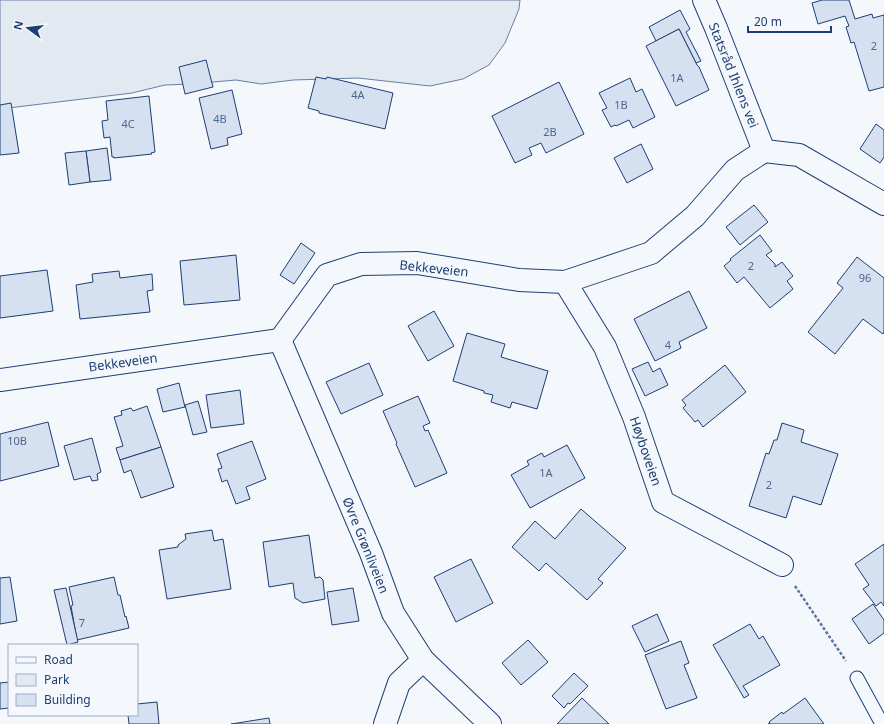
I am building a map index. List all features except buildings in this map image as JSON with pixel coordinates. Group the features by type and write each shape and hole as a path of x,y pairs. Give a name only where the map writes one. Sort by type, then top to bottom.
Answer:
{"street":[{"name":"Statsråd Ihlens vei","path":"704,0 764,151"},
{"path":"764,151 799,154 884,204"},
{"name":"Bekkeveien","path":"0,380 280,340 327,275 361,264 417,263 519,280 565,282 651,253 695,216 735,170 764,151"},
{"name":"Høyboveien","path":"565,282 605,347 634,417 663,502 782,565"},
{"name":"Øvre Grønliveien","path":"280,340 372,552 393,613 423,660 490,724"},
{"path":"385,724 399,683 423,660"}],"lane":[{"path":"857,678 882,724"}],"path":[{"path":"782,565 857,678"}],"green space":[{"path":"0,0 520,0 519,9 505,43 489,65 463,79 430,86 358,78 293,80 261,84 236,80 165,85 132,93 0,109"}]}
